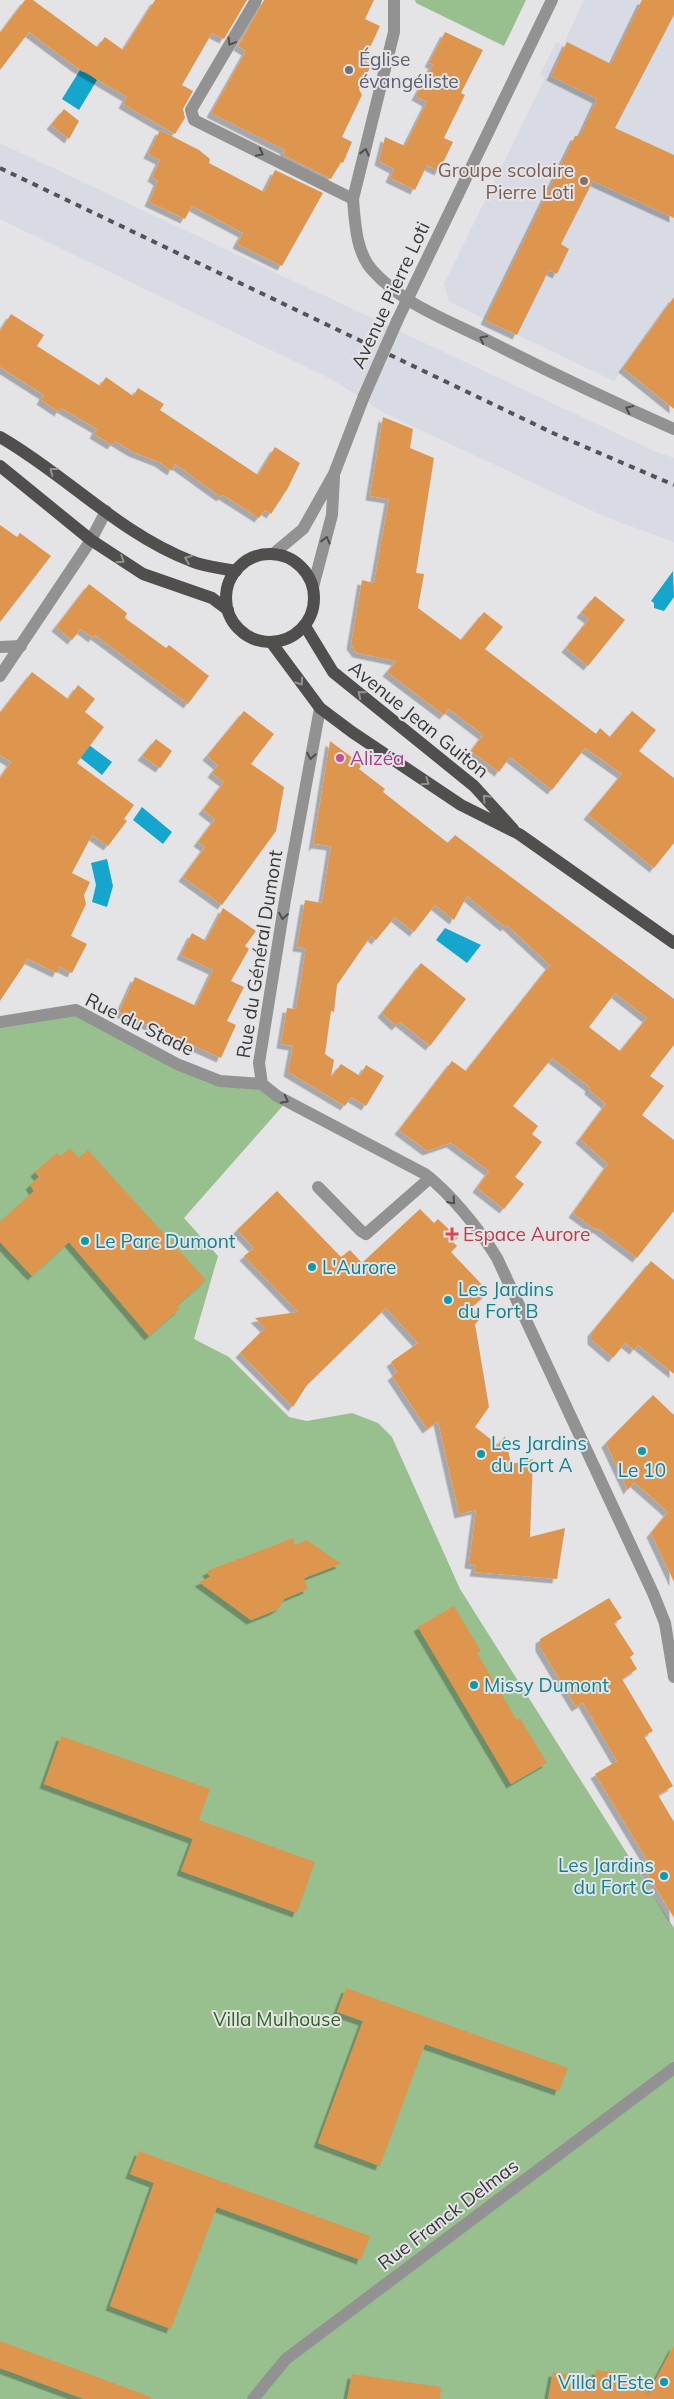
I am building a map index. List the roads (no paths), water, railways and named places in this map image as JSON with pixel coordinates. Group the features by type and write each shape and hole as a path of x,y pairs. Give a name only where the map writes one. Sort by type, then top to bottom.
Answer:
{"main road":[{"path":"0,437 28,453 106,511 155,544 192,562 236,570"},
{"path":"0,466 91,540 143,574 212,598 228,610"},
{"path":"272,554 286,557 298,564 307,574 313,587 314,607 305,626 295,634 271,642 257,640 244,634 234,623 228,610 226,596 229,582 236,570 246,561 258,556 272,554"},
{"name":"Avenue Jean Guiton","path":"305,626 333,672 474,786 518,834"},
{"name":"Avenue Jean Guiton","path":"271,642 320,708 352,732 461,805 518,834 674,943"}],"street":[{"path":"256,0 191,110 194,120 353,200"},
{"path":"394,0 394,32 353,200 355,225 361,250 372,270 406,300 547,371 674,429"},
{"name":"Avenue Pierre Loti","path":"272,554 303,529 334,474 364,396 406,300 552,0"},
{"name":"Avenue Pierre Loti","path":"313,587 332,515 334,474"},
{"path":"0,676 91,540 106,511"},
{"path":"0,647 21,646"},
{"name":"Rue du Général Dumont","path":"320,708 287,890 259,1063 262,1084 277,1096 430,1178 486,1241 497,1258 653,1593 665,1623 674,1677"},
{"name":"Rue du Stade","path":"0,1022 76,1010 177,1064 220,1081 262,1084"},
{"path":"318,1186 366,1234 430,1178"},
{"path":"665,1623 674,1613"},
{"name":"Rue Franck Delmas","path":"253,2399 286,2359 674,2068"}],"water":[{"path":"80,70 83,72 85,70 97,80 79,110 62,99"},
{"path":"673,571 674,597 664,611 654,608 654,603 651,601"},
{"path":"81,739 112,762 102,775 72,751"},
{"path":"142,807 172,832 163,844 133,820"},
{"path":"107,859 113,886 107,907 92,902 96,885 91,863"},
{"path":"445,928 481,945 467,963 436,940"}],"railway":[{"path":"0,168 555,434 674,485"}],"place":[{"name":"Église évangéliste","path":"349,70"},
{"name":"Groupe scolaire Pierre Loti","path":"584,181"},
{"name":"Alizéa","path":"340,758"},
{"name":"Espace Aurore","path":"452,1234"},
{"name":"Le Parc Dumont","path":"85,1241"},
{"name":"L'Aurore","path":"312,1267"},
{"name":"Les Jardins du Fort B","path":"448,1300"},
{"name":"Le 10","path":"642,1451"},
{"name":"Les Jardins du Fort A","path":"481,1454"},
{"name":"Missy Dumont","path":"474,1685"},
{"name":"Les Jardins du Fort C","path":"664,1876"},
{"name":"Villa d'Este","path":"664,2382"}],"park label":[{"name":"Villa Mulhouse","path":"277,2019"}]}
